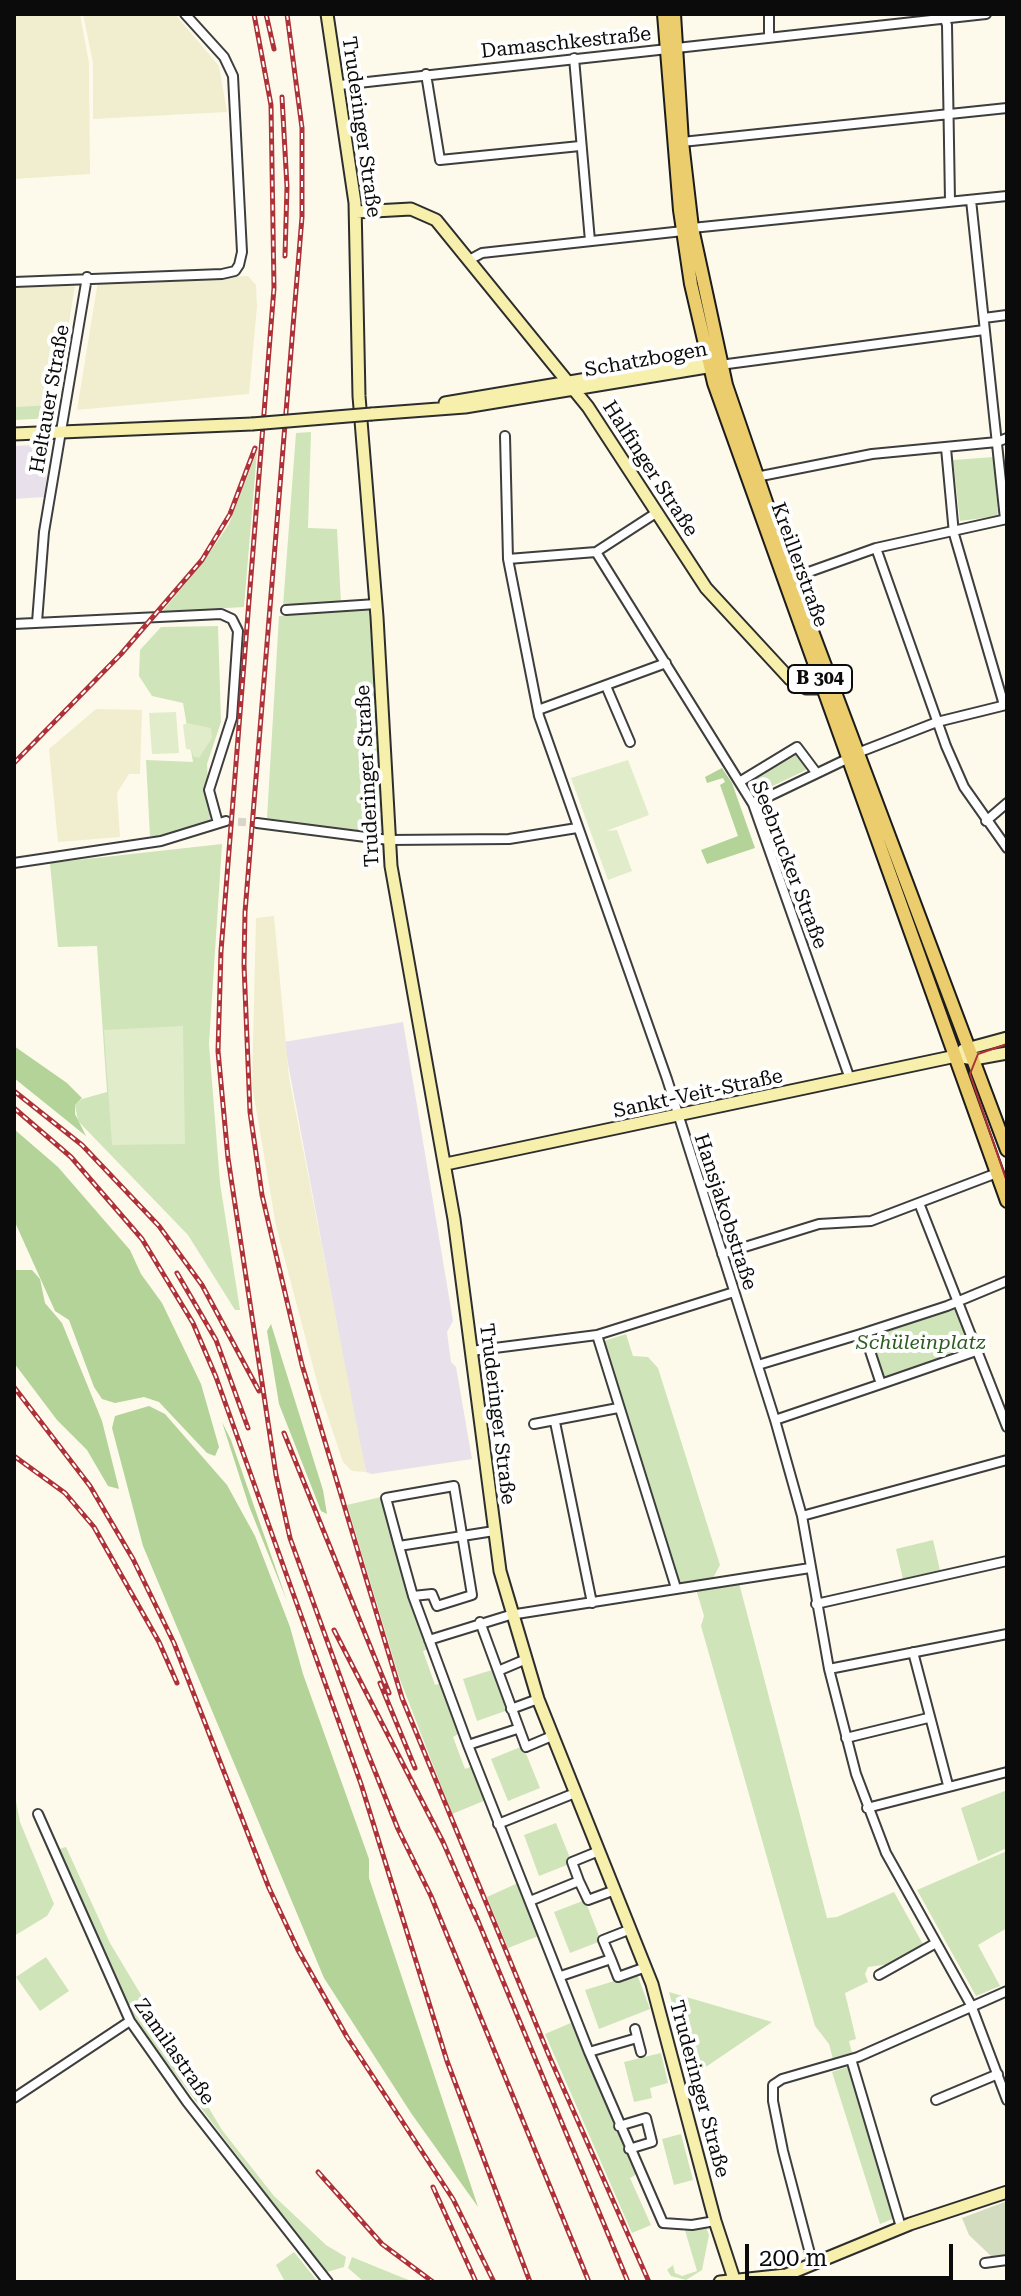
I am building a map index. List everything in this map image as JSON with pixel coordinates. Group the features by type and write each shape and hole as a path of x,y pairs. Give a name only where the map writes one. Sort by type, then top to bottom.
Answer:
{"main road":[{"name":"Kreillerstraße","path":"664,14 672,48 688,230"},
{"name":"Kreillerstraße","path":"674,14 672,48 688,230 713,365 824,680 1006,1146"},
{"name":"Kreillerstraße","path":"713,365 792,578 824,680"},
{"name":"Kreillerstraße","path":"854,755 1007,1201"}],"street":[{"path":"14,282 222,274 235,271 239,265 242,252 233,76 224,57 185,14"},
{"name":"Truderinger Straße","path":"327,14 340,85 356,212 359,396 376,604 389,840 403,948 446,1164 494,1531 510,1615 524,1660 646,1967 715,2221 735,2281"},
{"path":"769,14 769,37"},
{"name":"Damaschkestraße","path":"340,85 944,16 986,14"},
{"path":"944,16 950,201"},
{"path":"574,58 590,241"},
{"path":"426,74 440,160 580,146"},
{"path":"682,142 1007,108"},
{"path":"469,260 482,253 1007,196"},
{"path":"792,578 876,548 954,528 1006,519 971,200"},
{"name":"Halfinger Straße","path":"356,212 411,209 427,213 568,380 706,588 787,676 800,685 824,680"},
{"name":"Heltauer Straße","path":"37,622 44,532 87,277"},
{"path":"984,318 1007,315"},
{"path":"713,365 984,330"},
{"name":"Schatzbogen","path":"14,434 252,424 372,414 424,408 568,380 713,365"},
{"name":"Schatzbogen","path":"424,408 465,407 576,391 713,365"},
{"name":"Hansjakobstraße","path":"505,436 508,559 538,710 679,1117 775,1420 802,1516 829,1669 867,1808 891,1863 971,2005 1007,2100"},
{"path":"756,477 872,454 997,442 1007,438"},
{"path":"753,804 815,771 937,722 1005,705 954,528 946,448"},
{"path":"508,559 596,552 656,513"},
{"path":"876,548 937,722 964,787 1007,848"},
{"name":"Seebrucker Straße","path":"596,552 753,804 850,1079"},
{"path":"286,610 376,604"},
{"path":"14,624 221,614 232,619 238,631 232,718 209,790 222,822 192,834 161,841 14,863"},
{"path":"538,710 666,663"},
{"path":"606,686 630,742"},
{"path":"741,781 797,747 815,771"},
{"path":"986,821 1007,803"},
{"path":"257,823 389,840 509,839 577,828"},
{"name":"Sankt-Veit-Straße","path":"446,1164 970,1053 1007,1038"},
{"name":"Sankt-Veit-Straße","path":"970,1053 1007,1053"},
{"path":"722,1254 819,1224 871,1221 997,1173"},
{"path":"919,1203 958,1301 1004,1402 1007,1427"},
{"path":"758,1365 864,1333 1007,1281"},
{"path":"471,1351 597,1335 734,1292"},
{"path":"864,1333 881,1384"},
{"path":"597,1335 676,1588"},
{"path":"775,1420 979,1350"},
{"path":"534,1424 618,1408"},
{"path":"555,1422 592,1603"},
{"path":"802,1516 1007,1460"},
{"path":"413,1596 432,1594 437,1606 472,1595 454,1486 386,1498 413,1596 498,1824 619,2126 663,2223 692,2225 715,2221"},
{"name":"Truderinger Straße","path":"399,1546 494,1531"},
{"path":"816,1604 1007,1561"},
{"path":"429,1640 510,1615 810,1568"},
{"path":"480,1622 526,1747 552,1736"},
{"path":"829,1669 1007,1634"},
{"path":"913,1652 948,1785"},
{"path":"498,1671 524,1660"},
{"path":"511,1709 538,1699"},
{"path":"846,1738 928,1718"},
{"path":"468,1745 517,1729"},
{"path":"867,1808 1007,1772"},
{"path":"498,1824 575,1793"},
{"name":"Zamilastraße","path":"38,1814 130,2021 187,2102 328,2282"},
{"path":"599,1851 572,1862 579,1881 588,1900 615,1890"},
{"path":"530,1901 579,1881"},
{"path":"631,1929 603,1940 618,1977 646,1967"},
{"path":"879,1975 936,1943"},
{"path":"561,1976 611,1959"},
{"path":"813,2265 771,2090 782,2079 851,2059 1007,1991"},
{"path":"14,2098 130,2021"},
{"path":"589,2052 636,2033 641,2052"},
{"path":"851,2059 901,2227"},
{"path":"936,2100 998,2074"},
{"path":"619,2126 646,2118 652,2142 629,2149"},
{"path":"720,2282 776,2280 901,2227 1007,2192"},
{"path":"985,2263 1007,2260"}],"shaded area":[{"path":"14,14 80,14 89,63 90,174 14,179"},
{"path":"83,14 175,14 219,66 227,112 93,119 93,63"},
{"path":"248,276 256,285 257,306 249,394 77,410 98,281"},
{"path":"75,285 51,406 14,407 14,287"},
{"path":"51,444 44,497 14,499 14,446"},
{"path":"96,709 142,710 140,774 129,774 117,793 120,837 58,842 49,749"},
{"path":"274,916 289,1077 366,1472 352,1471 343,1462 320,1393 276,1226 252,1085 256,918"},
{"path":"403,1022 453,1321 447,1332 451,1362 456,1367 472,1459 372,1474 366,1472 355,1421 284,1042"}],"green space":[{"path":"75,285 52,418 14,420 14,407 52,405"},
{"path":"311,432 308,528 337,529 341,603 283,606 296,433"},
{"path":"257,451 244,607 162,612 204,561 229,524"},
{"path":"994,457 998,516 960,521 953,460"},
{"path":"372,609 381,831 373,834 267,818 279,616"},
{"path":"218,626 221,722 207,764 210,821 165,836 150,836 146,760 193,762 183,703 152,696 139,676 140,650 161,627"},
{"path":"176,712 179,753 152,754 149,713"},
{"path":"187,723 211,728 212,738 199,758 193,756 192,750 186,749 183,725"},
{"path":"793,753 799,753 808,764 806,770 754,795 748,780"},
{"path":"628,760 649,815 606,831 617,830 632,871 608,880 571,778"},
{"path":"722,768 732,783 755,848 707,864 701,850 738,836 720,785 725,782 723,778 707,783 705,777"},
{"path":"222,844 209,1044 220,1183 240,1310 235,1310 188,1235 78,1121 75,1105 82,1099 107,1092 97,946 58,947 50,863"},
{"path":"183,1026 185,1144 112,1145 104,1030"},
{"path":"14,1046 67,1083 82,1098 75,1105 75,1114 86,1136 14,1078"},
{"path":"14,1129 58,1167 130,1250 141,1274 162,1303 201,1384 219,1447 215,1456 207,1453 159,1402 144,1397 115,1403 102,1399 94,1387 69,1320 55,1311 14,1220"},
{"path":"14,1270 32,1270 40,1279 45,1303 62,1323 102,1421 119,1489 108,1486 87,1450 57,1420 14,1363"},
{"name":"Schüleinplatz","path":"956,1306 975,1352 880,1382 865,1335"},
{"path":"271,1324 323,1490 327,1514 321,1511 279,1404 267,1331"},
{"path":"626,1334 633,1356 648,1357 658,1368 720,1565 713,1578 679,1583 677,1580 604,1341"},
{"path":"149,1406 165,1414 227,1485 255,1536 290,1627 303,1674 369,1859 369,1878 478,2207 411,2113 324,1978 143,1546 112,1428 115,1416"},
{"path":"222,1422 231,1440 287,1601 249,1506"},
{"path":"381,1497 409,1597 428,1649 423,1651 435,1685 442,1683 460,1733 453,1737 465,1769 473,1766 486,1800 452,1814 399,1677 347,1505"},
{"path":"933,1540 940,1570 903,1579 896,1549"},
{"path":"739,1583 827,1918 837,1917 894,1892 924,1946 890,1964 868,1967 865,1974 868,1982 845,1993 856,2039 849,2041 852,2053 833,2059 829,2044 815,2026 701,1626 704,1616 696,1589"},
{"path":"495,1669 508,1710 477,1721 463,1679"},
{"path":"523,1746 540,1788 508,1801 491,1759"},
{"path":"1005,1791 1007,1848 978,1861 961,1808"},
{"path":"16,1801 20,1822 54,1904 47,1916 14,1936"},
{"path":"556,1823 572,1863 539,1876 524,1835"},
{"path":"66,1847 110,1943 222,2130 274,2196 326,2245 346,2257 344,2267 327,2272 318,2262 144,2033 109,1969 59,1849"},
{"path":"1007,1851 1007,1928 978,1945 1000,1986 976,1996 917,1890"},
{"path":"520,1882 541,1935 508,1948 487,1897"},
{"path":"585,1900 601,1941 570,1953 554,1912"},
{"path":"46,1957 69,1991 40,2011 16,1977"},
{"path":"637,1974 650,2009 599,2029 585,1990"},
{"path":"669,1992 772,2022 691,2077"},
{"path":"573,2022 637,2174 630,2178 651,2225 632,2233 545,2034"},
{"path":"661,2053 668,2083 650,2088 652,2098 634,2102 624,2062"},
{"path":"850,2066 895,2218 880,2224 832,2072"},
{"path":"681,2134 693,2180 674,2185 662,2139"},
{"path":"1007,2201 1007,2253 993,2258 969,2235 962,2218"},
{"path":"684,2227 706,2227 709,2235 702,2270 686,2280 671,2276 667,2270 673,2265 675,2273 682,2276 697,2271"},
{"path":"294,2252 318,2282 285,2282 276,2265"},
{"path":"352,2257 414,2282 364,2282 348,2268"}],"tunnel":[{"path":"226,821 257,823"}],"tram line":[{"path":"1007,1044 978,1054 970,1074 1007,1182"}],"railway":[{"path":"254,14 271,105 274,288 221,951 218,1051 228,1158 276,1475 290,1538 398,1829 431,1896 589,2282"},
{"path":"266,14 274,49"},
{"path":"287,14 302,128 302,217 245,912 250,1112 262,1195 302,1365 402,1698 550,2058 649,2282"},
{"path":"282,97 287,187 285,256"},
{"path":"14,763 121,654 202,560 230,514 255,448"},
{"path":"14,1091 82,1145 159,1226 202,1285 259,1391"},
{"path":"14,1108 71,1157 142,1239 193,1323 216,1377 361,1784 447,2061 530,2282"},
{"path":"177,1273 216,1340 248,1428"},
{"path":"14,1387 90,1486 133,1559 174,1643 269,1888 298,1950 347,2037 453,2199 494,2282"},
{"path":"284,1433 389,1693"},
{"path":"14,1456 65,1493 94,1527 159,1642 177,1683"},
{"path":"334,1630 443,1842 477,1920"},
{"path":"380,1683 415,1768"},
{"path":"473,1909 628,2282"},
{"path":"318,2172 382,2244 433,2282"},
{"path":"433,2187 476,2282"}]}
